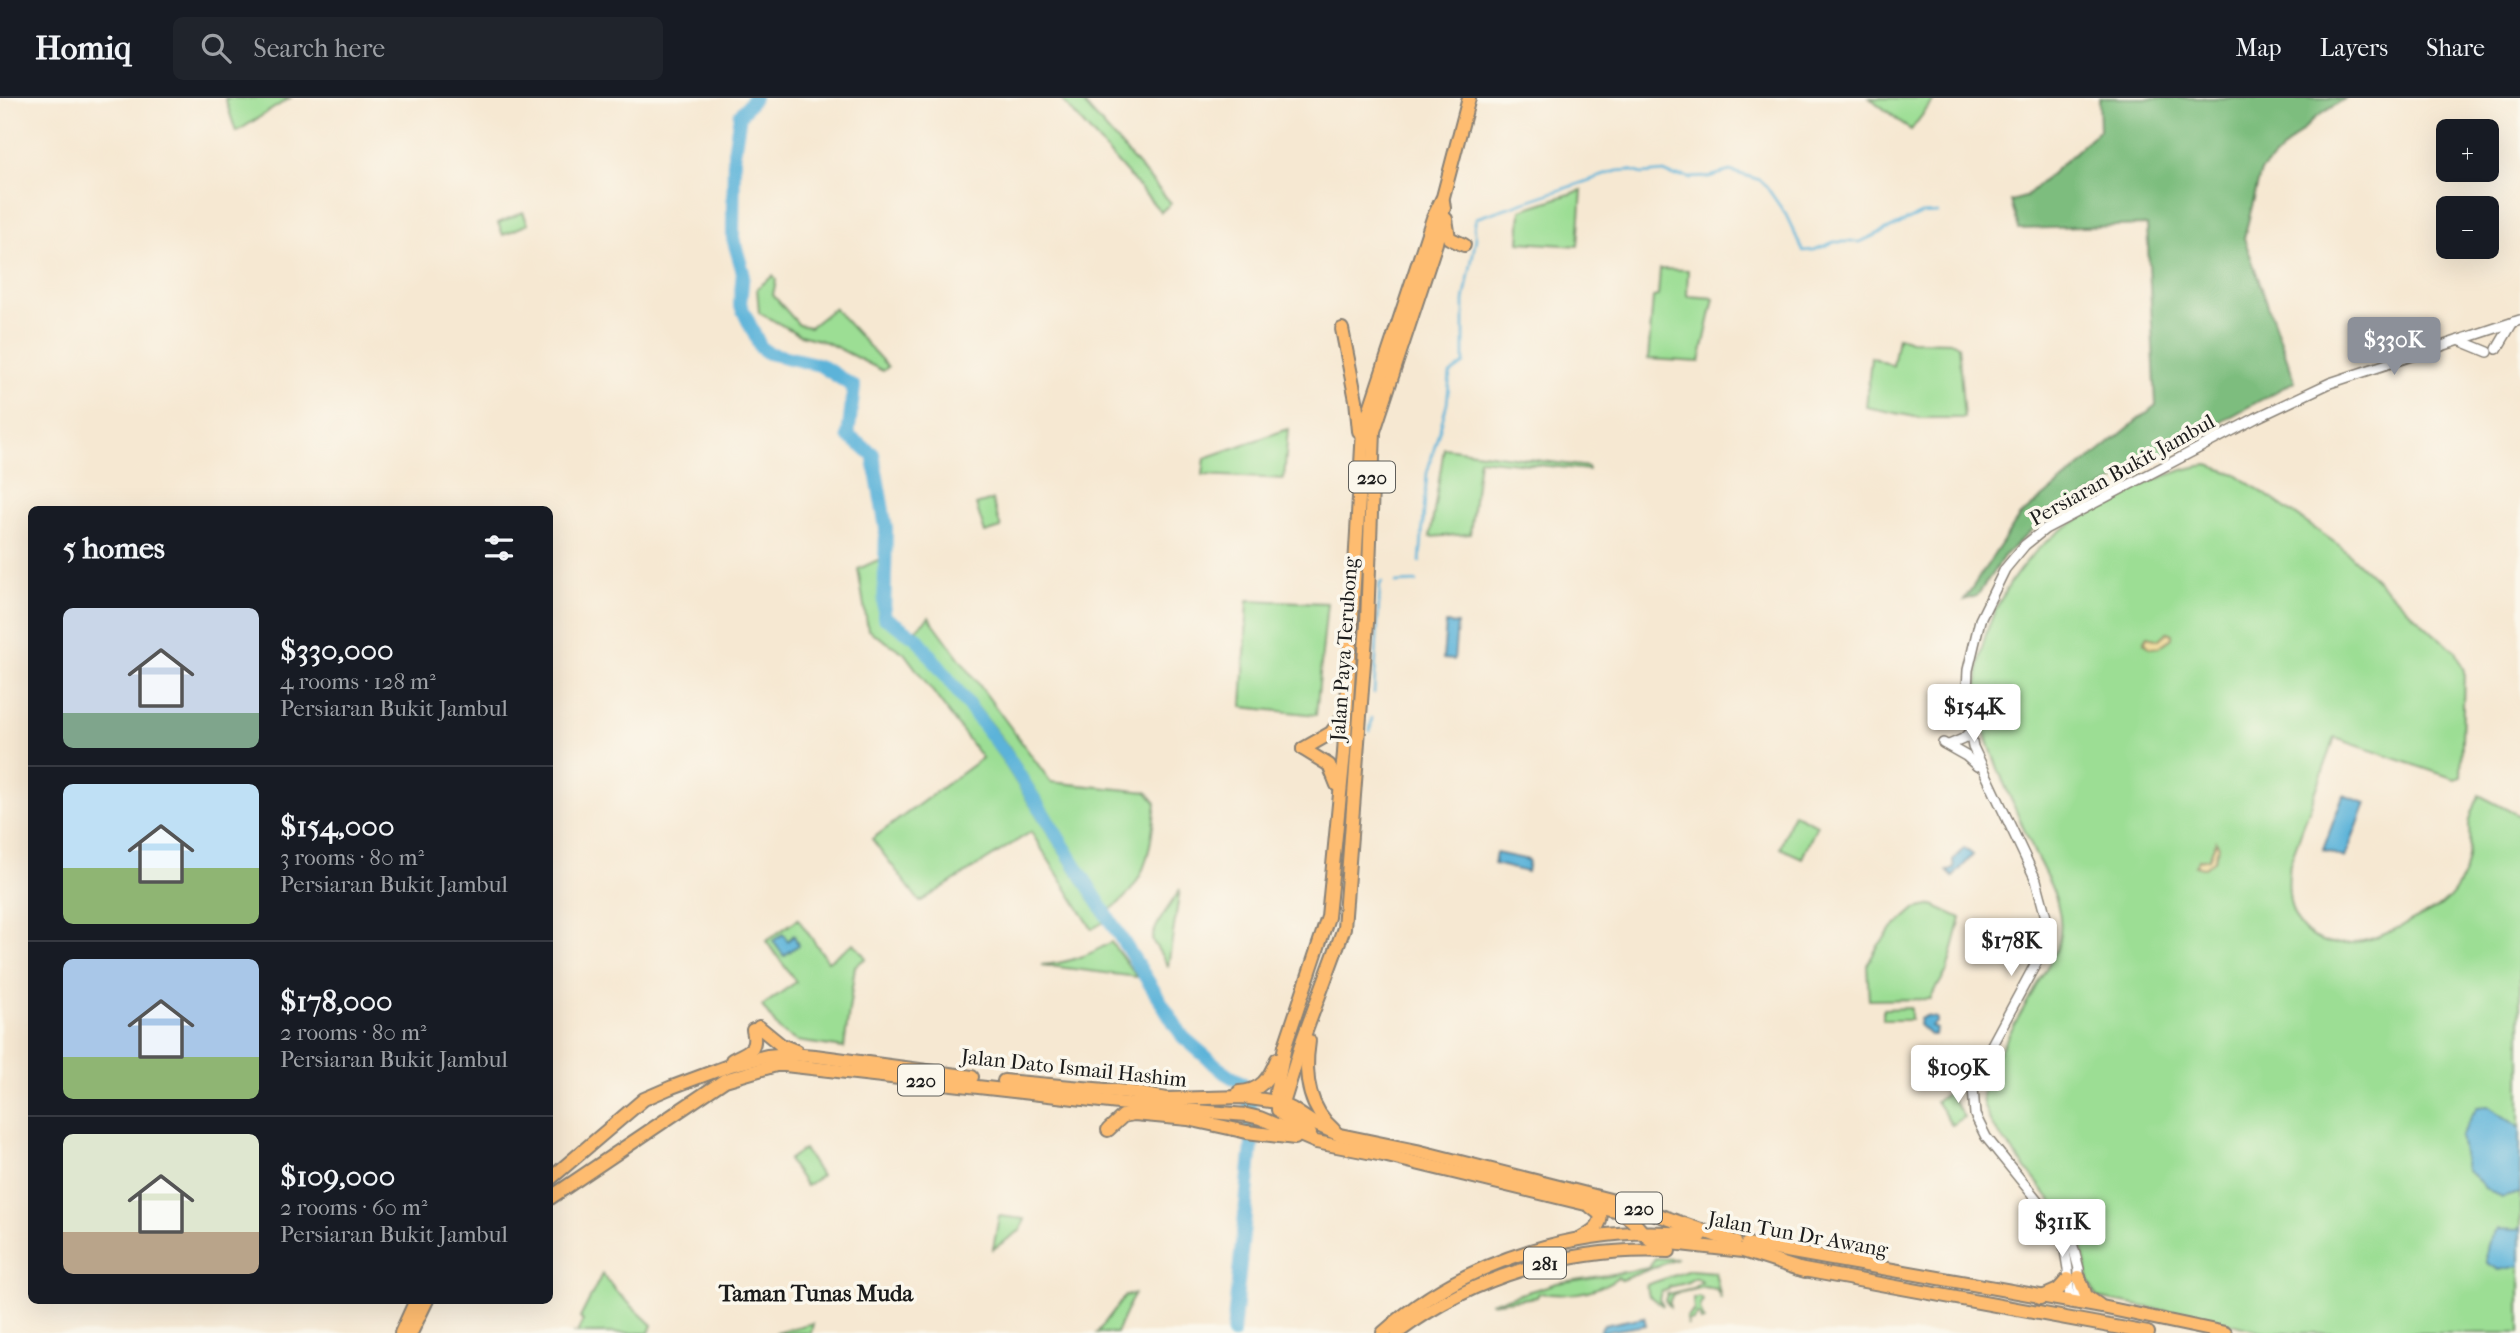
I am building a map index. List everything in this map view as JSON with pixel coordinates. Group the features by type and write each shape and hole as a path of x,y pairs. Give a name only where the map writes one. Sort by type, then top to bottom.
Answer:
{"main road":[{"name":"Jalan Paya Terubong","path":"1280,1105 1303,1038 1311,1023 1347,914 1367,623 1376,421 1428,268 1469,98"},
{"name":"Jalan Paya Terubong","path":"1280,1105 1276,1092 1285,1046 1327,923 1346,710 1365,420 1433,218 1443,203"},
{"path":"1443,203 1449,238 1464,245"},
{"path":"1342,329 1356,400 1361,452"},
{"path":"1339,791 1329,765 1303,749 1331,733 1341,722 1346,710"},
{"path":"1311,1023 1306,1063 1309,1086 1322,1118 1340,1135"},
{"path":"691,1080 750,1050 756,1041 756,1029 781,1045 815,1056"},
{"path":"1248,1094 1266,1081 1285,1046"},
{"name":"Jalan Dato Ismail Hashim","path":"553,1176 644,1100 731,1065 774,1055 815,1056 983,1079 1128,1092 1167,1099 1248,1094 1280,1105 1313,1124 1340,1135 1428,1154 1630,1205 1735,1242"},
{"name":"Jalan Dato Ismail Hashim","path":"553,1196 725,1080 785,1065 1254,1117 1306,1139 1383,1155 1626,1216 1636,1222 1643,1232"},
{"path":"644,1100 659,1099 667,1107 664,1117 650,1130"},
{"path":"1254,1117 1270,1116 1280,1105 1290,1121 1324,1143"},
{"path":"1108,1130 1123,1116 1134,1114 1188,1119 1252,1133 1306,1139"},
{"path":"1574,1241 1591,1232 1600,1221 1598,1212 1585,1204"},
{"path":"1643,1232 1655,1242 1744,1251 1805,1271"},
{"name":"Jalan Tun Dr Awang","path":"1383,1333 1410,1311 1461,1280 1514,1257 1574,1241 1643,1232 1686,1234 1735,1242 2073,1306 2102,1307 2225,1333"},
{"name":"Jalan Tun Dr Awang","path":"1397,1333 1452,1298 1495,1278 1592,1254 1649,1250 1738,1258 2148,1333"},
{"path":"2040,1298 2058,1290 2074,1278 2088,1298 2102,1307"},
{"path":"401,1333 414,1304"},
{"path":"411,1333 425,1304"},
{"path":"2055,1315 2073,1306 2091,1322"}],"street":[{"name":"Persiaran Bukit Jambul","path":"2073,1306 2074,1278 2062,1233 1986,1137 1972,1102 1975,1076 2043,950 2047,921 2036,880 1977,759 1970,732 1966,697 1974,635 2005,569 2034,536 2045,528 2318,388 2516,321"},
{"path":"2459,340 2492,351 2516,321"},
{"path":"1970,732 1963,739 1946,744 1972,760 1983,772"}],"green space":[{"path":"225,98 290,98 236,132"},
{"path":"1060,98 1079,98 1171,203 1161,212"},
{"path":"1870,98 1935,98 1911,130"},
{"path":"2099,98 2346,98 2315,118 2261,171 2244,238 2295,381 2042,521 2004,556 1977,596 1964,600 2019,517 2156,405 2147,225 2019,229 2011,201 2025,197 2100,130"},
{"path":"1582,190 1578,246 1519,242 1521,210"},
{"path":"523,212 528,224 503,235 498,223"},
{"path":"1660,269 1688,270 1687,296 1714,298 1700,362 1648,359 1653,297 1658,296"},
{"path":"773,276 776,280 773,295 799,325 810,327 834,308 888,367 883,371 826,342 800,335 759,313 757,288"},
{"path":"1898,337 1911,341 1953,342 1958,345 1964,418 1920,418 1866,407 1871,357 1893,366"},
{"path":"1288,429 1284,479 1203,475 1205,458"},
{"path":"1444,448 1588,467 1588,470 1479,459 1470,534 1430,537"},
{"path":"2208,465 2236,474 2340,546 2434,634 2456,651 2464,671 2461,777 2455,779 2335,738 2290,863 2291,905 2306,932 2319,940 2355,942 2385,934 2441,906 2456,889 2465,870 2469,848 2469,822 2479,795 2520,816 2520,1333 2267,1333 2216,1320 2097,1298 2089,1282 2081,1242 2070,1224 1991,1124 1983,1104 1982,1094 1994,1061 2057,949 2060,936 2059,911 2052,888 2003,781 1982,718 1978,678 1985,636 1994,613 2016,575 2044,543 2068,526 2136,488 2175,473"},
{"path":"992,500 1001,528 985,533 976,505"},
{"path":"880,559 880,619 913,639 1002,760 1104,922 1092,929 1031,832 920,902 872,839 982,758 904,653 868,630 858,569"},
{"path":"1248,600 1327,603 1316,715 1242,707"},
{"path":"929,617 1051,782 1147,792 1156,803 1149,849 1140,876 1133,888 1110,910 1008,746 916,629"},
{"path":"1793,813 1817,825 1802,858 1780,848"},
{"path":"1180,889 1168,966 1152,940 1160,920"},
{"path":"1933,905 1961,918 1947,971 1930,999 1869,1000 1867,965 1878,946 1890,931 1915,909"},
{"path":"798,919 828,961 854,943 866,958 855,966 844,1048 796,1041 780,1031 762,1006 796,982 766,941"},
{"path":"1111,942 1137,977 1041,965 1078,958"},
{"path":"1911,1008 1911,1020 1883,1020 1883,1009"},
{"path":"1948,1093 1964,1117 1952,1125 1936,1101"},
{"path":"804,1149 821,1176 806,1186 788,1160"},
{"path":"999,1216 1025,1219 1021,1230 993,1249"},
{"path":"1655,1258 1677,1259 1621,1280 1618,1277 1590,1291 1560,1295 1539,1293 1537,1297 1490,1303 1557,1283 1649,1268"},
{"path":"1690,1270 1715,1272 1721,1299 1716,1289 1704,1287 1673,1294 1670,1307 1665,1300 1667,1294 1693,1288 1702,1282 1695,1278 1661,1292 1659,1299 1663,1306 1649,1296 1646,1285"},
{"path":"602,1274 652,1325 649,1333 577,1333 583,1321 580,1318"},
{"path":"1134,1294 1116,1333 1097,1333 1125,1296"},
{"path":"1693,1299 1703,1299 1700,1309 1704,1320 1701,1321 1697,1314 1693,1320 1687,1321 1688,1326 1686,1318 1694,1310"},
{"path":"813,1323 811,1333 776,1333 777,1332"}],"sand":[{"path":"2167,632 2172,634 2172,638 2159,647 2150,648 2144,642 2148,636 2159,639"},
{"path":"2216,841 2219,846 2214,860 2205,867 2195,866 2199,860 2209,858"}],"water":[{"path":"1446,623 1457,624 1454,660 1443,659"},
{"path":"2343,795 2366,803 2345,858 2323,850"},
{"path":"1964,848 1973,855 1953,877 1947,871 1954,869 1953,860"},
{"path":"1496,853 1529,860 1527,872 1494,864"},
{"path":"783,934 788,941 794,935 798,945 784,956 773,941"},
{"path":"1926,1016 1937,1018 1937,1022 1931,1026 1936,1029 1935,1035 1930,1035 1919,1025 1920,1019"},
{"path":"2489,1106 2520,1128 2520,1193 2501,1198 2466,1169 2460,1137 2477,1107"},
{"path":"2520,1228 2520,1266 2499,1270 2487,1263 2488,1245 2498,1229"},
{"path":"1644,1317 1646,1325 1599,1333 1604,1325"}],"waterway":[{"path":"754,98 740,115 734,152 733,238 743,272 740,304 761,348 768,353 820,365 854,387 848,436 873,454 886,528 884,617 917,638 1007,756 1183,1037 1225,1073 1242,1083 1249,1094 1252,1145 1233,1333"},
{"path":"1420,562 1427,473 1447,404 1450,374 1464,364 1464,301 1476,238 1476,218 1617,171 1629,170 1643,174 1664,172 1689,178 1709,177 1730,171 1760,180 1786,215 1803,251 1814,250 1834,242 1860,242 1921,214 1938,213"},
{"path":"1374,693 1382,582"},
{"path":"1396,583 1417,582"},
{"path":"1370,731 1372,718"},
{"path":"1241,1082 1243,1077"}],"district":[{"name":"Taman Tunas Muda","path":"816,1293"}]}
